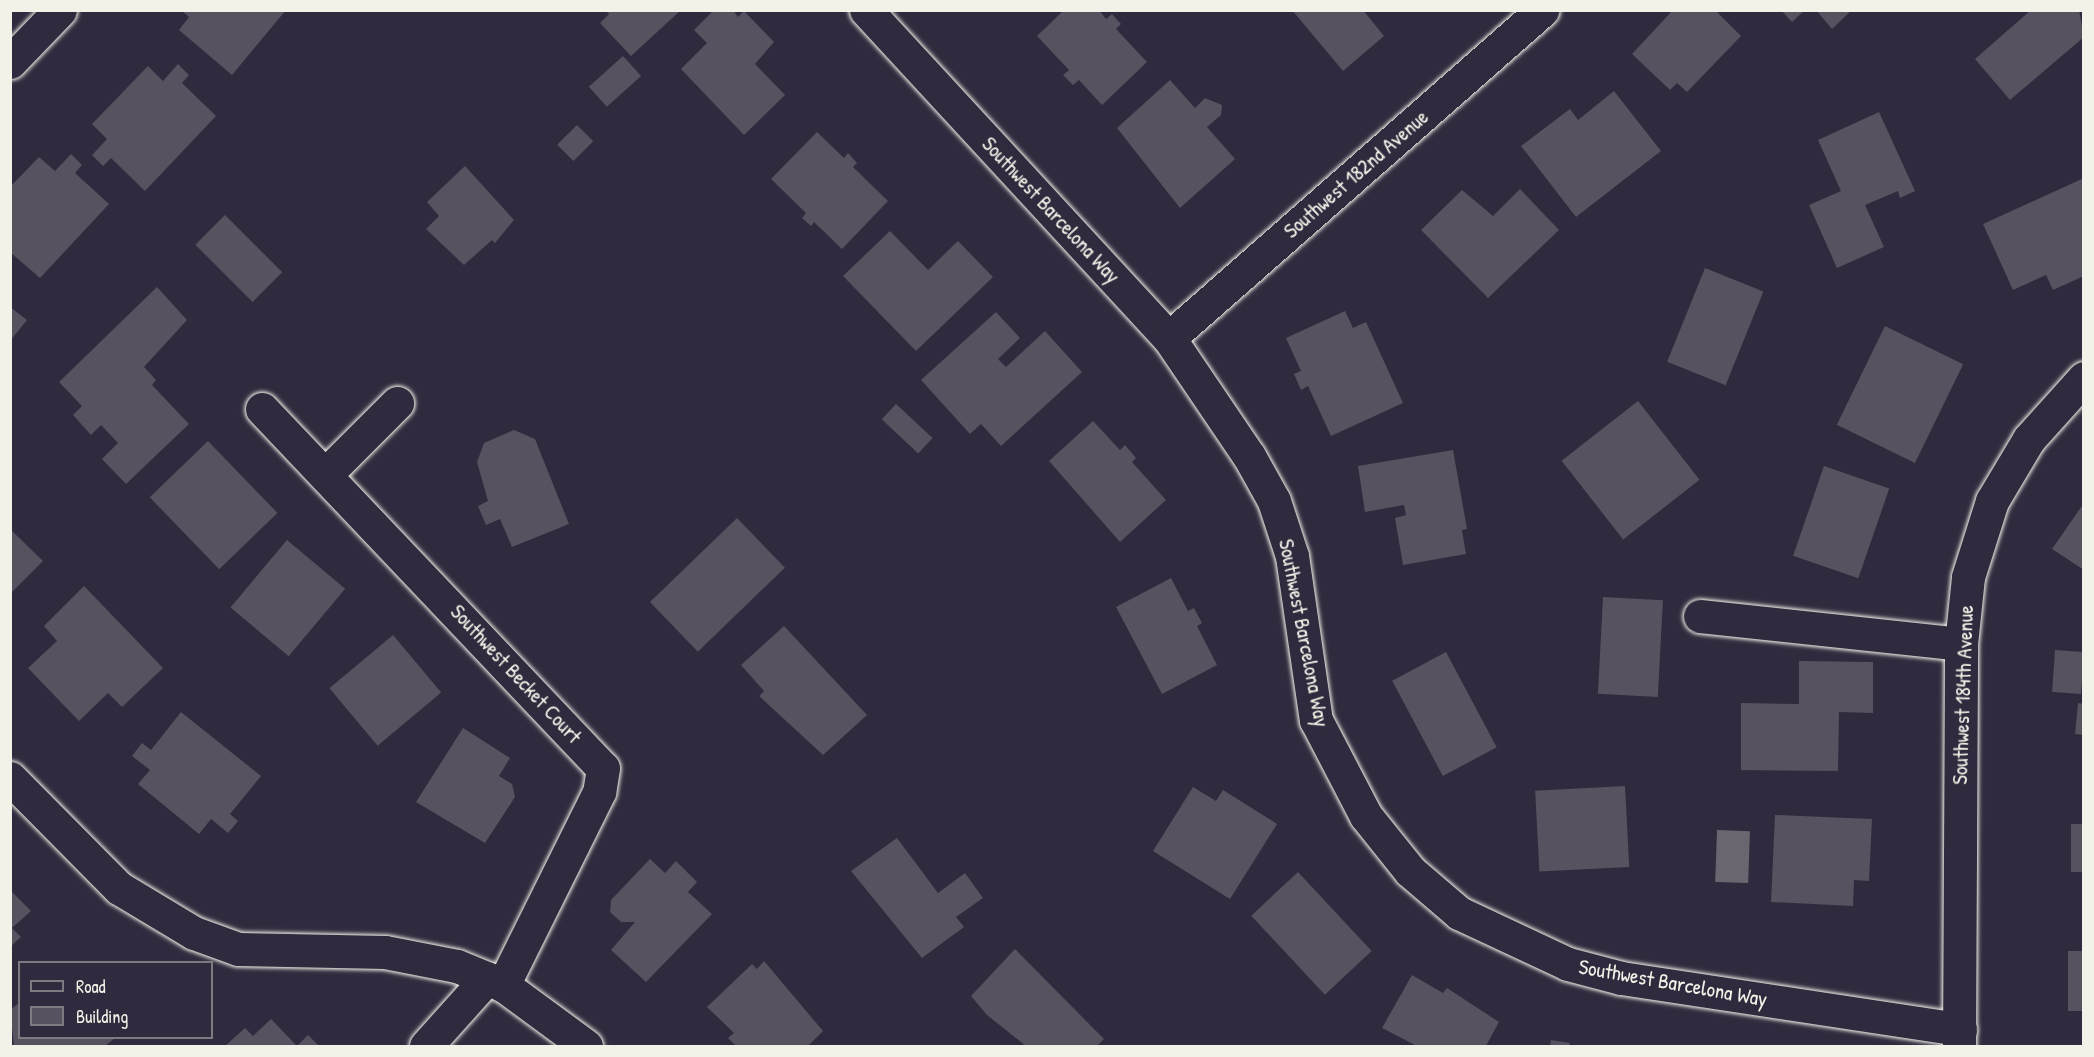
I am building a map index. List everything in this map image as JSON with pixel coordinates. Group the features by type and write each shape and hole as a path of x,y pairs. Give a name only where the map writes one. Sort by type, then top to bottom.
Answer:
{"street":[{"path":"10,62 60,10"},
{"name":"Southwest Barcelona Way","path":"866,10 1169,338 1274,501 1292,556 1316,720 1366,816 1410,871 1459,913 1568,964 1621,978 1959,1038"},
{"name":"Southwest 182nd Avenue","path":"1169,338 1529,15"},
{"name":"Southwest 184th Avenue","path":"1959,1038 1961,644 1968,577 1992,501 2029,439 2084,378"},
{"path":"326,475 397,403"},
{"name":"Southwest Becket Court","path":"262,409 603,768 599,792 495,981"},
{"path":"1700,615 1961,644"},
{"path":"10,778 119,888 194,933 238,949 420,957 495,981 586,1047"},
{"path":"426,1047 495,981"}],"shaded area":[{"path":"1717,830 1750,831 1748,883 1715,882"}],"building":[{"path":"181,10 286,10 232,75 179,30 189,17"},
{"path":"606,10 681,10 631,56 600,23 609,14"},
{"path":"714,10 733,10 738,17 744,11 774,42 755,64 785,95 744,135 681,69 707,43 694,30"},
{"path":"1064,10 1099,10 1106,19 1112,14 1121,24 1116,29 1147,62 1102,105 1079,80 1073,85 1063,75 1069,70 1037,36"},
{"path":"1292,10 1363,10 1384,36 1343,71"},
{"path":"1673,10 1715,10 1741,36 1687,92 1677,83 1670,90 1632,54"},
{"path":"1781,10 1805,10 1792,22"},
{"path":"1816,10 1852,10 1832,29"},
{"path":"2031,10 2079,10 2084,37 2010,100 1975,59"},
{"path":"623,56 641,76 607,107 589,87"},
{"path":"178,64 189,75 182,83 216,116 145,191 111,158 103,166 92,155 107,139 92,124 148,66 163,81"},
{"path":"1170,80 1195,108 1205,98 1222,105 1221,115 1207,127 1235,159 1180,208 1117,128"},
{"path":"1614,91 1661,151 1576,217 1521,146 1570,109 1578,120"},
{"path":"1879,112 1915,191 1900,198 1898,191 1865,205 1884,247 1837,268 1809,205 1841,191 1818,140"},
{"path":"577,125 593,141 573,161 557,145"},
{"path":"817,132 844,158 848,153 857,163 853,167 888,201 842,249 814,222 811,226 802,218 806,213 771,179"},
{"path":"71,154 82,165 75,173 109,204 40,278 10,252 10,187 39,157 55,171"},
{"path":"465,166 514,220 495,243 492,240 464,265 426,229 439,216 427,202"},
{"path":"2084,178 2084,276 2053,290 2046,275 2013,290 1983,224"},
{"path":"1520,189 1559,230 1488,298 1421,230 1462,190 1493,216"},
{"path":"225,215 282,272 253,302 195,245"},
{"path":"890,231 928,270 958,241 993,277 916,351 843,276"},
{"path":"1705,268 1763,292 1726,385 1667,362"},
{"path":"157,287 187,320 144,367 156,380 152,385 189,424 126,484 102,459 118,443 101,425 91,435 73,415 82,406 59,382"},
{"path":"10,307 27,320 10,341"},
{"path":"1345,311 1353,328 1366,322 1403,403 1331,436 1308,386 1301,390 1294,374 1301,371 1286,338"},
{"path":"996,312 1020,338 998,359 1006,367 1045,331 1082,372 1001,446 981,424 970,434 921,380"},
{"path":"1885,326 1963,364 1915,463 1837,425"},
{"path":"1638,401 1700,480 1623,540 1562,461"},
{"path":"896,404 933,438 918,453 882,419"},
{"path":"1093,421 1120,450 1125,445 1136,458 1132,462 1166,500 1120,542 1049,461"},
{"path":"514,430 535,439 569,524 512,547 500,519 486,525 478,506 488,501 477,462 484,443"},
{"path":"208,441 277,513 219,569 150,497"},
{"path":"1453,450 1467,529 1462,530 1466,554 1403,565 1395,518 1406,515 1404,505 1365,512 1358,466"},
{"path":"1824,466 1889,488 1858,578 1793,556"},
{"path":"2084,503 2084,570 2052,549"},
{"path":"737,518 785,568 698,652 650,602"},
{"path":"10,529 43,561 10,594"},
{"path":"287,540 345,589 289,656 230,607"},
{"path":"1171,578 1188,611 1194,608 1202,623 1197,626 1217,665 1162,694 1116,607"},
{"path":"84,586 163,668 122,707 108,693 79,721 28,668 57,641 44,626"},
{"path":"1603,597 1663,600 1658,697 1598,694"},
{"path":"784,626 867,715 823,755 759,696 764,691 741,665"},
{"path":"393,635 441,692 378,746 329,688"},
{"path":"2055,650 2084,652 2081,694 2052,692"},
{"path":"1446,652 1497,747 1443,776 1392,681"},
{"path":"1799,661 1873,662 1873,713 1839,712 1838,771 1741,770 1741,703 1799,704"},
{"path":"2078,703 2084,704 2084,735 2075,734"},
{"path":"181,712 261,776 230,814 238,821 228,833 211,819 199,834 138,784 150,770 132,756 142,743 151,750"},
{"path":"463,728 510,758 499,776 512,784 515,797 485,843 416,802"},
{"path":"1625,786 1629,867 1539,872 1535,791"},
{"path":"1193,787 1216,801 1223,790 1277,824 1230,899 1153,851"},
{"path":"1775,815 1872,819 1869,881 1854,880 1853,906 1771,902"},
{"path":"2071,824 2084,824 2084,872 2071,872"},
{"path":"897,838 938,893 965,873 983,898 956,917 964,927 922,958 851,871"},
{"path":"650,859 665,873 676,861 697,882 688,892 712,914 646,982 611,950 635,922 621,922 610,912 611,900"},
{"path":"1298,872 1372,951 1325,995 1251,916"},
{"path":"10,890 31,911 12,928 21,937 10,947"},
{"path":"1015,949 1104,1039 1097,1046 1026,1046 987,1015 971,996"},
{"path":"2068,951 2084,951 2084,1011 2068,1011"},
{"path":"764,961 823,1031 808,1046 736,1046 728,1038 734,1033 707,1007 752,964 757,969"},
{"path":"1412,975 1443,993 1447,988 1499,1022 1486,1046 1417,1046 1382,1028"},
{"path":"18,1004 18,1039 114,1039 105,1046 14,1046 10,1010"},
{"path":"271,1019 297,1046 225,1046 245,1028 253,1036"},
{"path":"308,1035 319,1046 297,1046"},
{"path":"1551,1040 1570,1043 1569,1046 1550,1046"}]}
